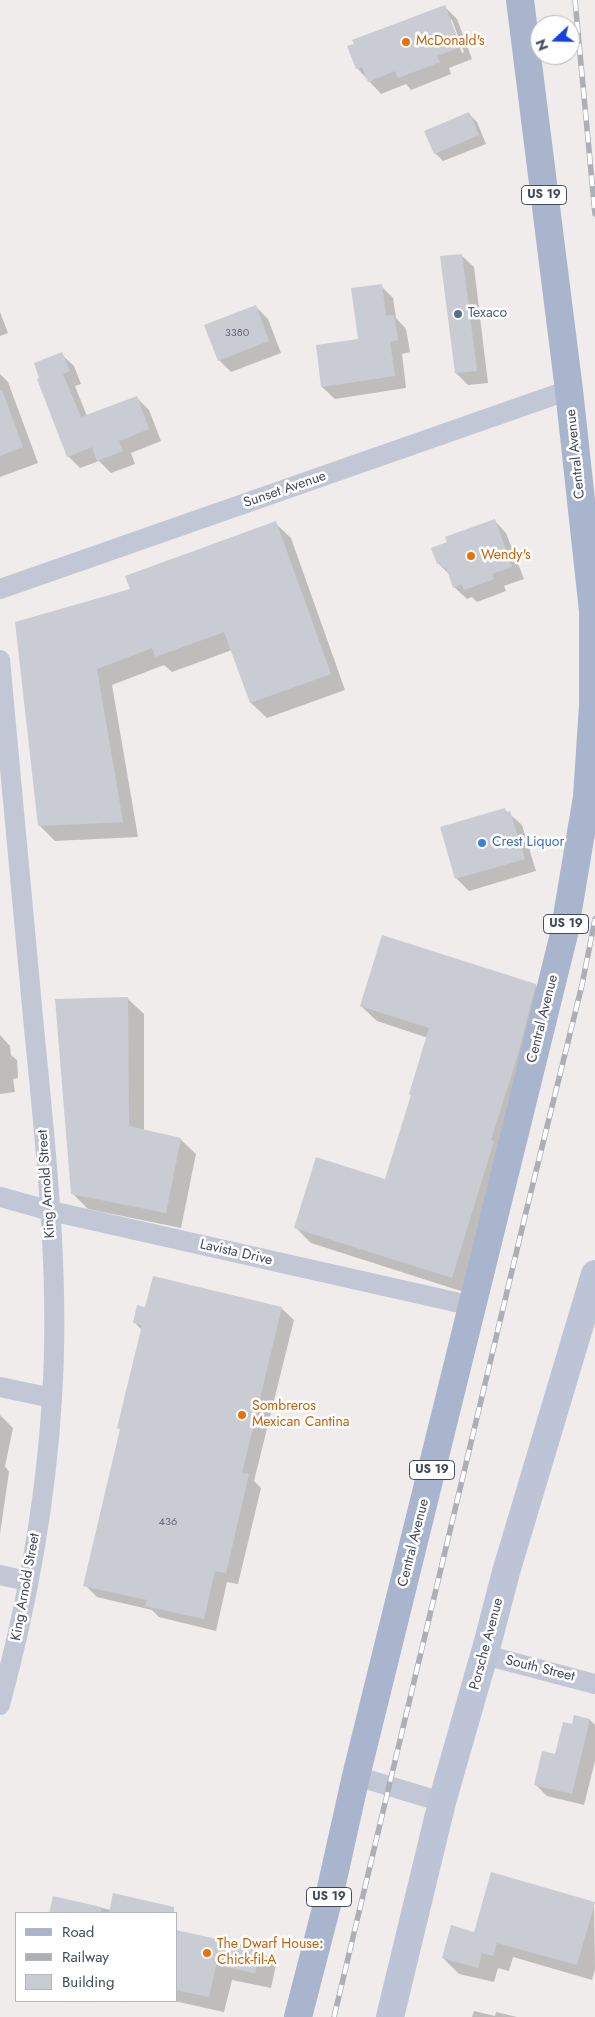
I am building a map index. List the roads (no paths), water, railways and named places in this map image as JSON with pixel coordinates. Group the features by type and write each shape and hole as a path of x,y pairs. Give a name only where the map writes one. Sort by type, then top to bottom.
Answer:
{"main road":[{"name":"Central Avenue","path":"298,2017 564,934 587,797 593,706 592,611 569,390 520,0"}],"street":[{"name":"Sunset Avenue","path":"0,590 569,390"},
{"name":"King Arnold Street","path":"0,660 51,1211 55,1309 52,1398 40,1510 27,1581 8,1646 0,1705"},
{"name":"Lavista Drive","path":"0,1198 473,1306"},
{"name":"Porsche Avenue","path":"390,2017 442,1802 506,1572 595,1274"},
{"path":"0,1387 52,1398"},
{"path":"0,1575 27,1581"},
{"name":"South Street","path":"484,1655 595,1684"},
{"path":"356,1776 442,1802"}],"railway":[{"path":"575,0 595,214"},
{"path":"334,2017 582,985 595,919"}],"place":[{"name":"McDonald's","path":"406,42"},
{"name":"Texaco","path":"458,314"},
{"name":"Wendy's","path":"471,556"},
{"name":"Crest Liquor","path":"482,843"},
{"name":"Sombreros Mexican Cantina","path":"242,1415"},
{"name":"The Dwarf House: Chick-fil-A","path":"207,1953"}]}
